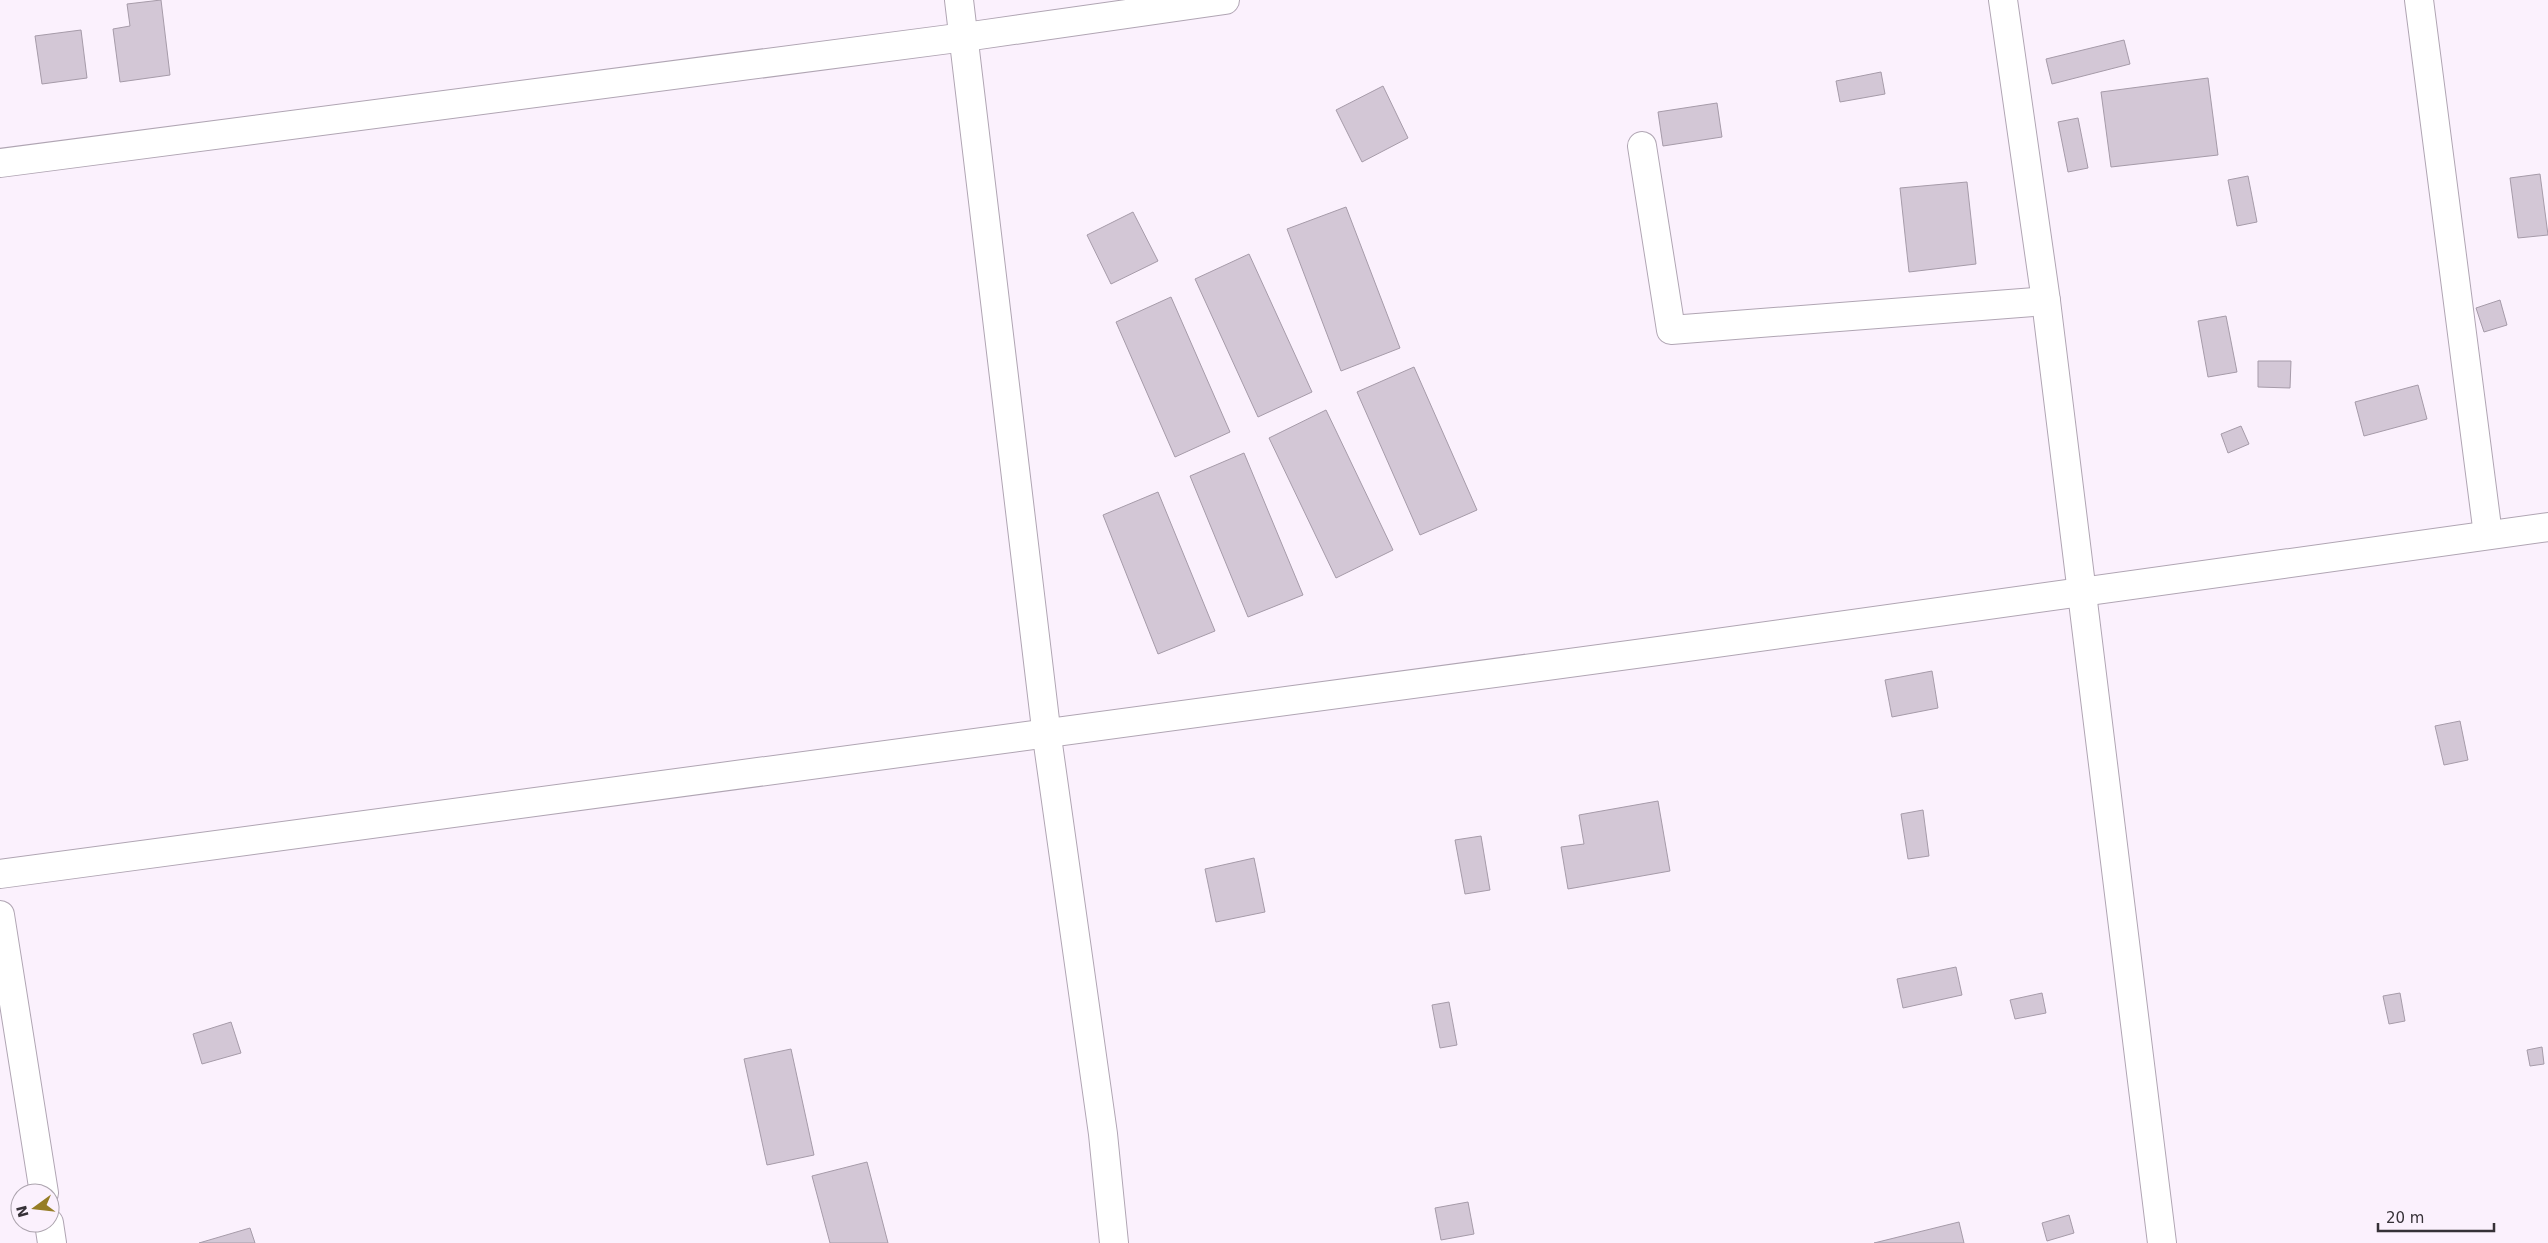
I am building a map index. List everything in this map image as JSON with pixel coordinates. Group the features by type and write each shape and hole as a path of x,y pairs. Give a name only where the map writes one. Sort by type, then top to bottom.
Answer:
{"street":[{"path":"959,0 965,37 1047,736 1103,1134 1114,1243"},
{"path":"0,163 965,37 1225,0"},
{"path":"2003,0 2046,300 2162,1243"},
{"path":"2419,0 2488,535"},
{"path":"1642,146 1671,330 2046,300"},
{"path":"0,874 573,801 2548,527"},
{"path":"0,915 42,1183"}],"building":[{"path":"161,0 170,75 120,82 113,29 130,26 127,4"},
{"path":"81,30 87,78 42,84 35,36"},
{"path":"2124,40 2130,64 2052,84 2046,59"},
{"path":"1881,72 1885,94 1840,102 1836,81"},
{"path":"2208,78 2218,155 2111,167 2101,92"},
{"path":"1383,86 1408,138 1362,162 1336,110"},
{"path":"1717,103 1722,137 1663,146 1658,112"},
{"path":"2078,118 2088,168 2068,172 2058,122"},
{"path":"2540,174 2548,235 2518,238 2510,178"},
{"path":"2248,176 2257,222 2237,226 2228,180"},
{"path":"1967,182 1976,264 1909,272 1900,188"},
{"path":"1346,207 1400,348 1341,371 1287,229"},
{"path":"1133,212 1158,261 1111,284 1087,235"},
{"path":"1249,254 1312,392 1258,417 1195,279"},
{"path":"1171,297 1230,432 1175,457 1116,322"},
{"path":"2500,300 2507,325 2484,332 2476,308"},
{"path":"2226,316 2237,372 2208,377 2198,321"},
{"path":"2258,361 2291,361 2290,388 2258,387"},
{"path":"1414,367 1477,510 1420,535 1357,392"},
{"path":"2418,385 2427,419 2364,436 2355,402"},
{"path":"1326,410 1393,550 1336,578 1269,438"},
{"path":"2241,426 2249,444 2228,453 2221,434"},
{"path":"1244,453 1303,595 1248,617 1190,476"},
{"path":"1158,492 1215,631 1158,654 1103,515"},
{"path":"1932,671 1938,708 1892,717 1885,680"},
{"path":"2460,721 2468,760 2444,765 2435,726"},
{"path":"1658,801 1670,871 1568,889 1561,847 1584,844 1579,815"},
{"path":"1923,810 1929,856 1908,859 1901,814"},
{"path":"1481,836 1490,890 1465,894 1455,840"},
{"path":"1254,858 1265,912 1216,922 1205,869"},
{"path":"1956,967 1962,995 1903,1008 1897,979"},
{"path":"2042,993 2046,1013 2015,1019 2010,1000"},
{"path":"2400,993 2405,1021 2389,1024 2383,996"},
{"path":"1449,1002 1457,1045 1440,1048 1432,1005"},
{"path":"231,1022 241,1053 202,1064 193,1034"},
{"path":"2542,1047 2544,1064 2530,1066 2527,1050"},
{"path":"791,1049 814,1155 767,1165 744,1059"},
{"path":"867,1162 888,1243 830,1243 812,1176"},
{"path":"1468,1202 1474,1234 1441,1240 1435,1208"},
{"path":"2069,1215 2074,1233 2047,1241 2042,1223"},
{"path":"1959,1222 1964,1243 1874,1243"},
{"path":"250,1228 255,1243 199,1243"}]}
